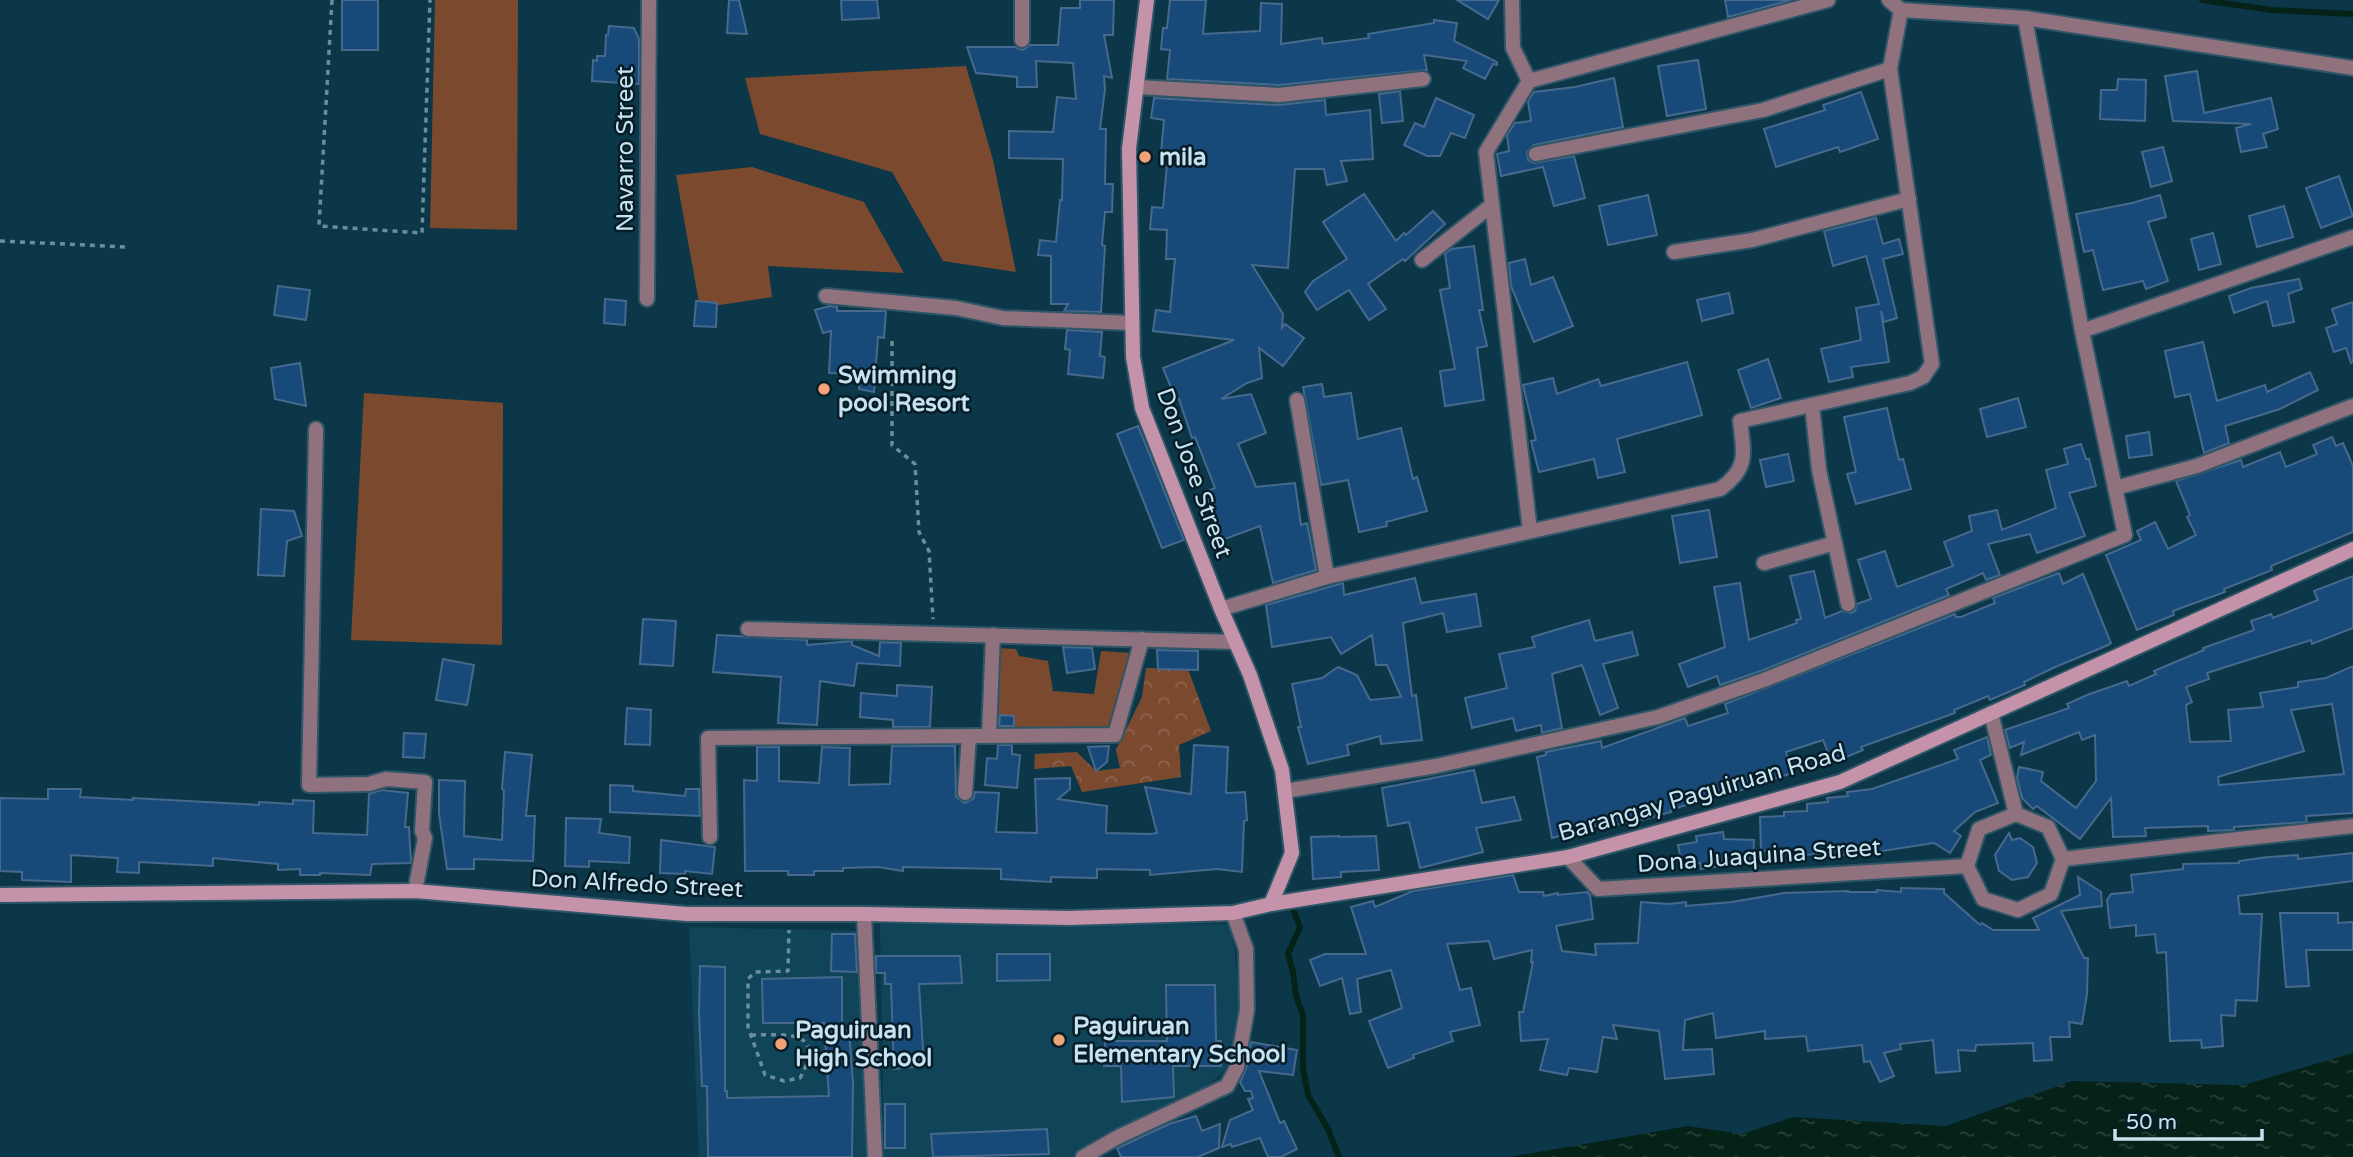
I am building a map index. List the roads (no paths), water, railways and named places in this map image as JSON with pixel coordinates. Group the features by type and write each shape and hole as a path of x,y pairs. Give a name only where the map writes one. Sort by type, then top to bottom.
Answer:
{"street":[{"name":"Navarro Street","path":"647,299 649,0"},
{"path":"1022,0 1022,40"},
{"name":"Don Jose Street","path":"1147,0 1129,149 1133,357 1142,408 1221,609 1250,675 1282,770 1292,853 1271,904"},
{"path":"1513,0 1513,48 1529,81"},
{"path":"1530,531 1486,152 1529,81 1828,0"},
{"path":"1889,0 1901,10 2025,18 2353,68"},
{"path":"1221,609 1327,577 1720,489 1741,469 1744,456 1741,421 1910,383 1923,377 1932,363 1891,69 1901,10"},
{"path":"1285,791 1436,766 1658,717 1764,680 2125,535 2082,331 2025,18"},
{"path":"1536,154 1763,110 1891,69"},
{"path":"1137,88 1279,95 1423,79"},
{"path":"1674,251 1752,240 1909,199"},
{"path":"1422,260 1492,205"},
{"path":"2082,331 2353,237"},
{"path":"826,296 956,308 1003,318 1132,323"},
{"path":"1297,400 1327,577"},
{"path":"1812,405 1819,470 1848,604"},
{"path":"2115,488 2197,466 2353,406"},
{"path":"316,429 309,785 369,784 386,779 425,782 422,831 425,838 415,891"},
{"path":"1764,563 1835,543"},
{"name":"Barangay Paguiruan Road","path":"1271,904 1568,857 1840,782 2353,550"},
{"path":"748,629 1235,642"},
{"path":"989,736 993,635"},
{"path":"710,837 709,738 1115,735 1142,639"},
{"path":"1991,713 2016,814"},
{"path":"965,793 969,736"},
{"path":"2016,814 2048,827 2063,859 2051,894 2018,911 1983,899 1967,866 1979,829 2016,814"},
{"path":"2063,859 2353,826"},
{"name":"Dona Juaquina Street","path":"1568,857 1598,889 1967,866"},
{"name":"Don Alfredo Street","path":"0,895 415,891 687,914 1068,918 1233,913 1271,904"},
{"path":"1083,1157 1118,1137 1227,1086 1237,1067 1247,1010 1246,949 1233,913"},
{"path":"864,914 875,1157"}],"water":[{"path":"2353,1053 2353,1157 1509,1157 1688,1126 1742,1134 1793,1117 1946,1126 2072,1081 2243,1085"}],"waterway":[{"path":"2202,0 2271,10 2353,14"},
{"path":"1293,909 1300,927 1288,954 1296,996 1303,1015 1303,1068 1308,1095 1328,1129 1339,1157"}],"place":[{"name":"mila","path":"1145,157"},
{"name":"Swimming pool Resort","path":"824,389"},
{"name":"Paguiruan Elementary School","path":"1059,1040"},
{"name":"Paguiruan High School","path":"781,1044"}]}
